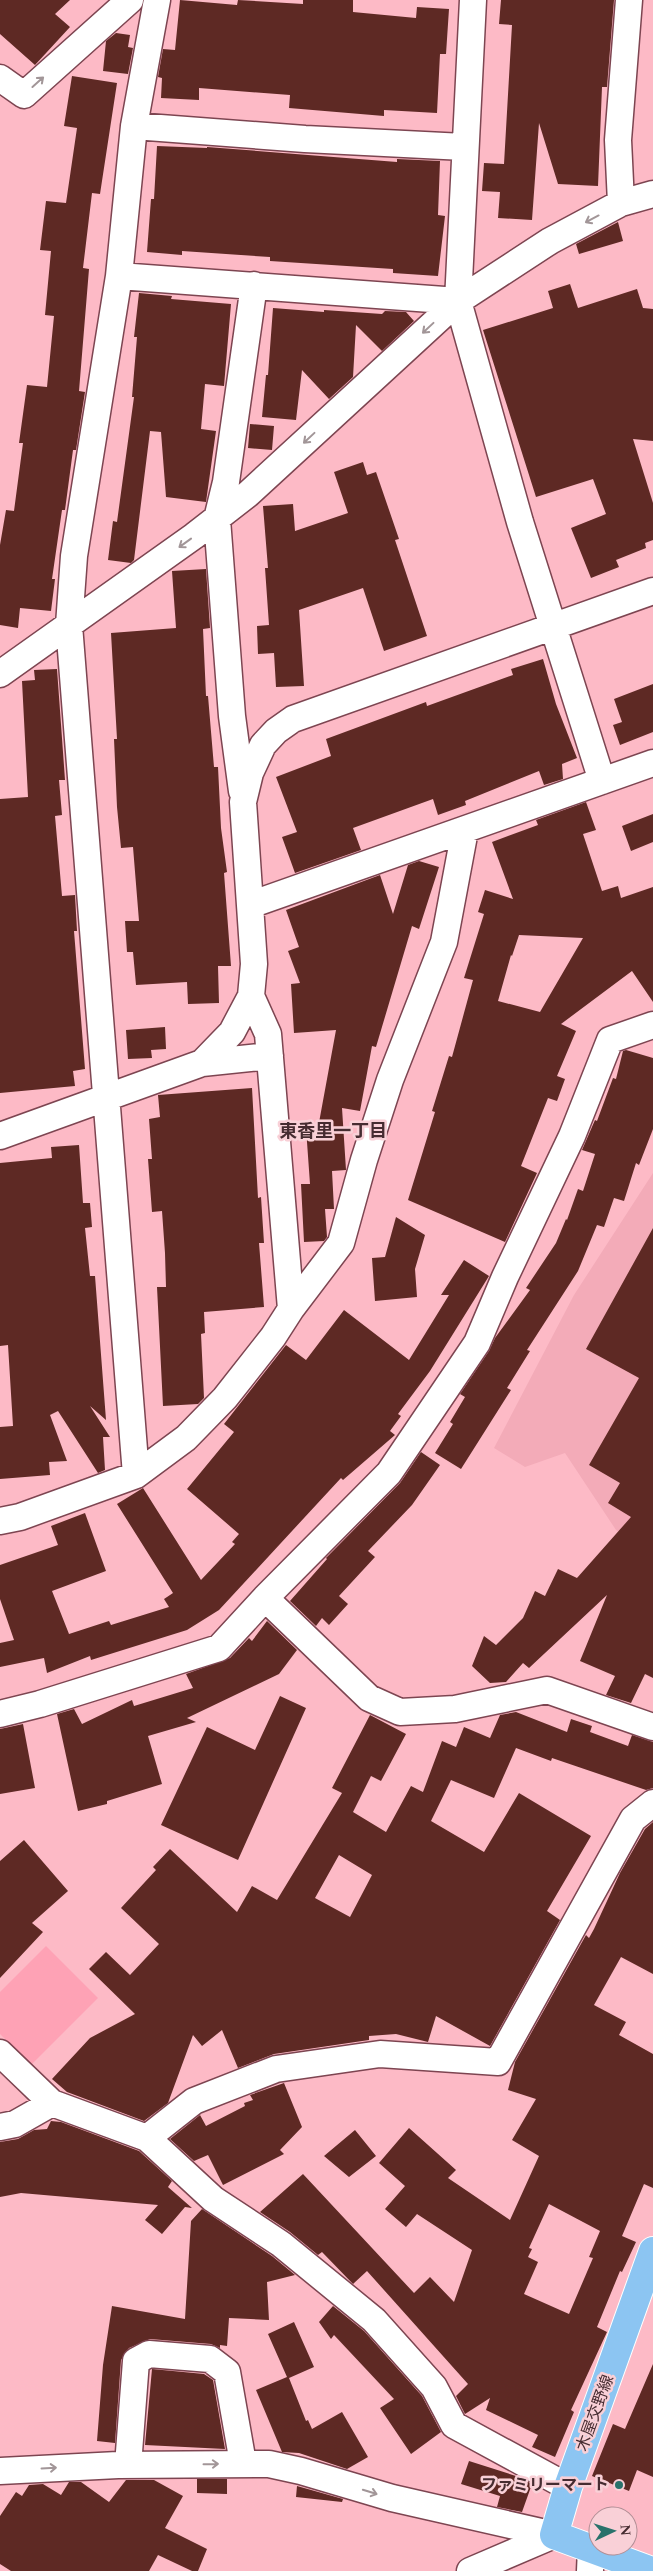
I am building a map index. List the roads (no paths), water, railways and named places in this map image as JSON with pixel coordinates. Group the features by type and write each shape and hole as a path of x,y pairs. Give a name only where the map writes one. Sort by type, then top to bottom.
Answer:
{"main road":[{"name":"木屋交野線","path":"554,2534 568,2487 653,2251"},
{"path":"554,2534 590,2560 652,2571"}],"street":[{"path":"0,78 24,95 130,0"},
{"path":"136,1475 69,625 74,556 119,276 134,126 157,0"},
{"path":"473,0 464,148 458,301 520,522 602,782"},
{"path":"621,203 618,140 629,0"},
{"path":"134,126 305,139 464,148"},
{"path":"0,674 217,519 248,494 458,301 550,241 621,203 653,194"},
{"path":"119,276 458,301"},
{"path":"202,1063 232,1032 251,996 254,964 243,802 232,716 217,519 226,482 254,286"},
{"path":"243,802 250,773 263,745 276,731 293,720 653,591"},
{"path":"232,716 276,731"},
{"path":"250,905 653,763"},
{"path":"0,1521 20,1517 136,1475 186,1438 225,1398 273,1337 291,1309 340,1243 390,1080 444,942 465,830"},
{"path":"251,996 268,1034 291,1309"},
{"path":"0,1714 40,1704 219,1648 265,1598 395,1465 477,1343 505,1277 572,1136 610,1040 653,1026"},
{"path":"0,1136 202,1063 270,1056"},
{"path":"265,1598 369,1698 400,1712 455,1709 547,1690 653,1727"},
{"path":"147,2138 194,2101 276,2069 380,2054 498,2062 633,1819 653,1803"},
{"path":"0,2053 52,2103 147,2138 213,2199 281,2244 374,2320 434,2387 454,2424 568,2487"},
{"path":"0,2127 15,2124 52,2103"},
{"path":"128,2465 136,2362 149,2354 210,2359 226,2372 243,2463"},
{"path":"0,2471 128,2465 269,2464 301,2471 392,2498 554,2534"},
{"path":"470,2571 554,2534"}],"place":[{"name":"ファミリーマート","path":"619,2485"}],"district":[{"name":"東香里一丁目","path":"333,1131"}]}
